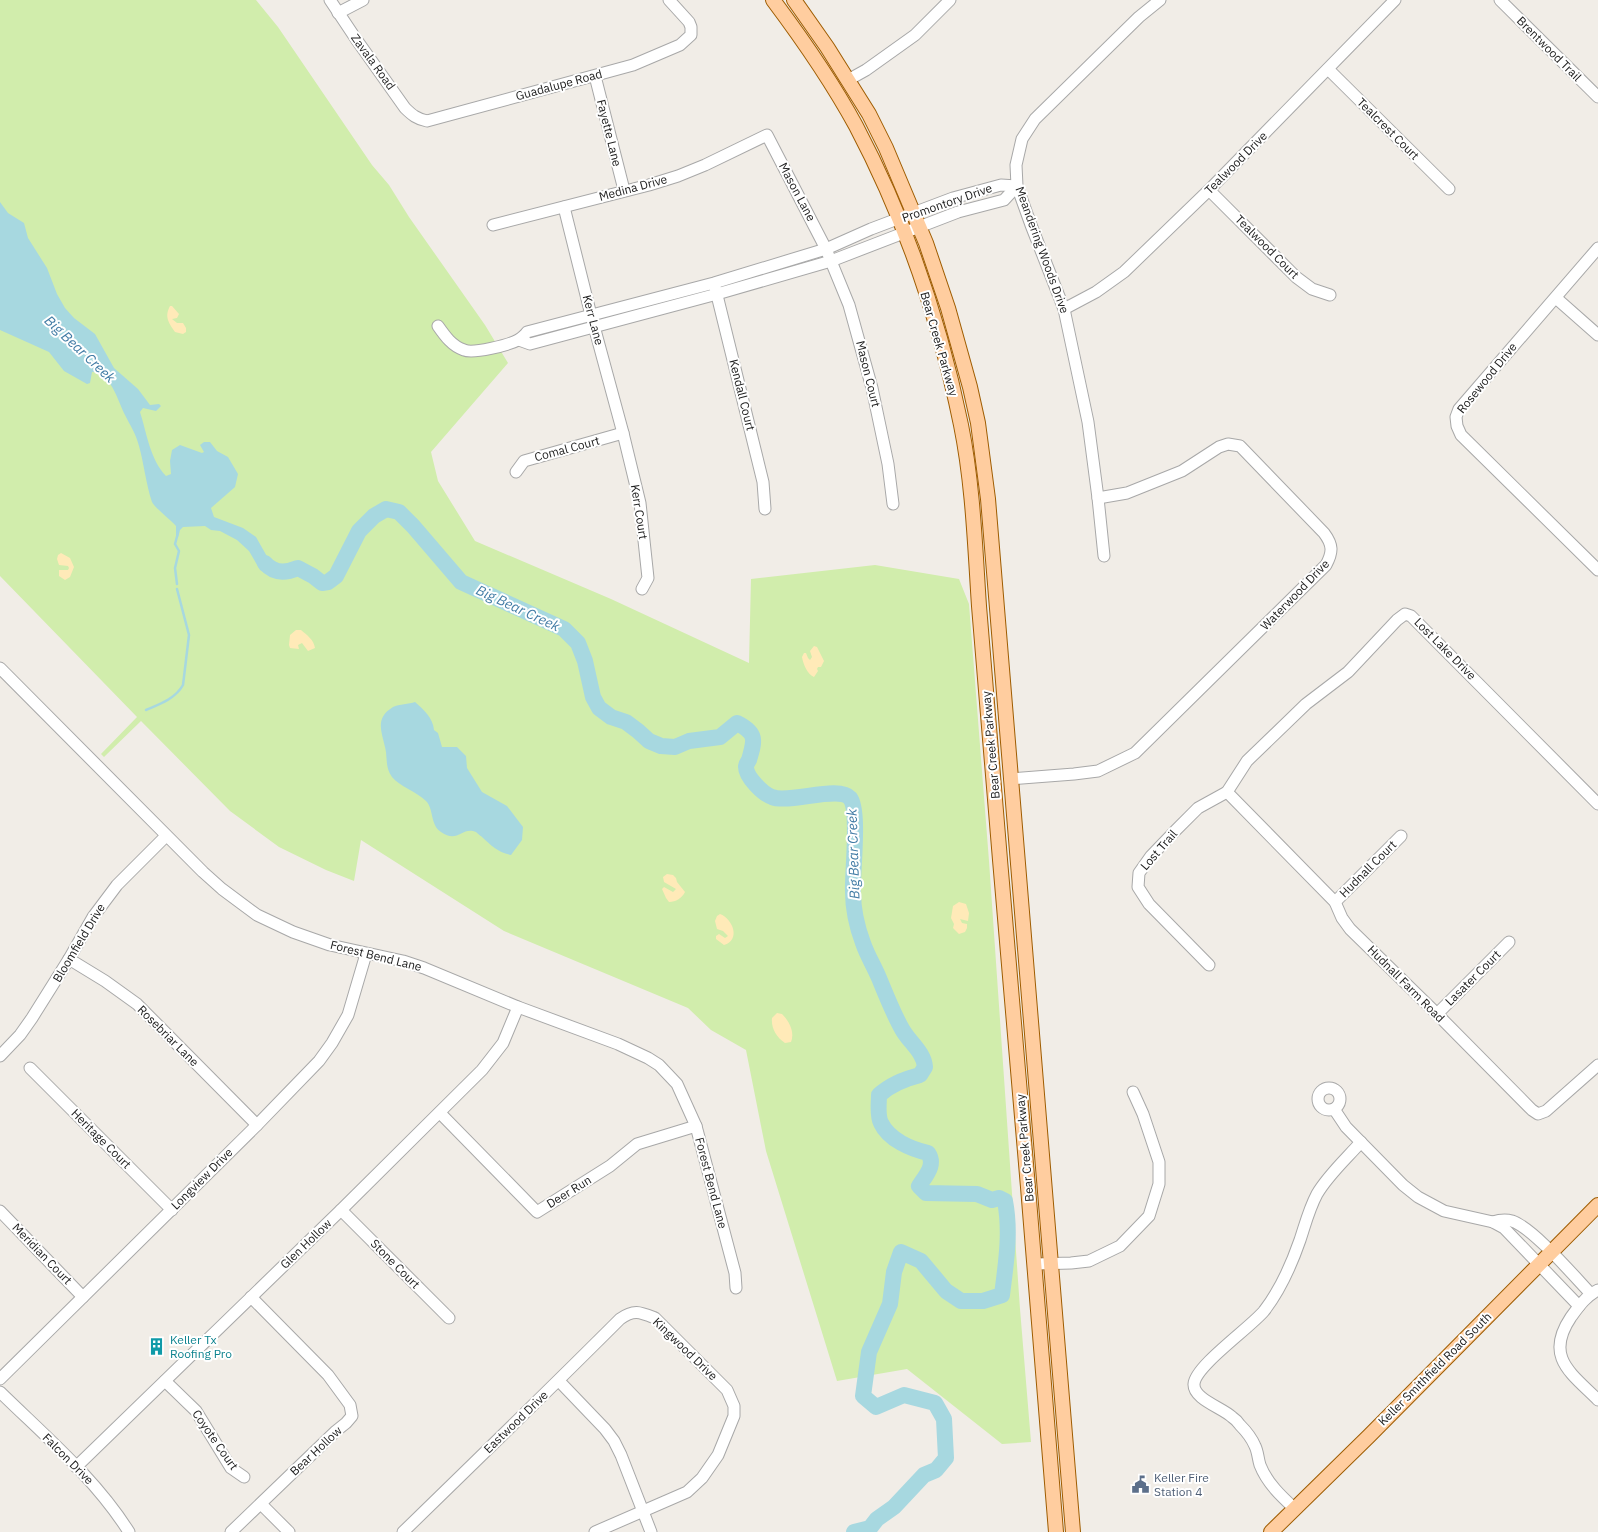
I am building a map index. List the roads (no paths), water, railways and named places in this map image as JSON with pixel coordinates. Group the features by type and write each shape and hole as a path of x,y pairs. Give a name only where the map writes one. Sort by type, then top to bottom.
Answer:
{"main road":[{"name":"Bear Creek Parkway","path":"773,0 813,56 854,122 871,156 922,280 944,354 961,426 966,458 1036,1264 1056,1532"},
{"name":"Bear Creek Parkway","path":"794,0 827,47 868,114 886,148 920,227 938,275 961,350 979,432 988,499 1073,1532"},
{"name":"Keller Smithfield Road South","path":"1271,1532 1598,1205"},
{"path":"1045,1390 1062,1389"},
{"path":"1050,1458 1067,1456"}],"street":[{"name":"Zavala Road","path":"330,0 406,108 420,120"},
{"path":"338,13 363,0"},
{"name":"Guadalupe Road","path":"420,120 427,121 651,59 680,45 692,35 689,22 669,0"},
{"path":"848,80 866,70 915,35 950,0"},
{"name":"Meandering Woods Drive","path":"1104,556 1088,422 1064,308 1017,186 1016,164 1022,139 1035,118 1160,0"},
{"name":"Tealwood Drive","path":"1064,308 1096,292 1124,272 1209,190 1395,0"},
{"name":"Brentwood Trail","path":"1500,0 1598,97"},
{"name":"Tealcrest Court","path":"1328,69 1449,189"},
{"name":"Fayette Lane","path":"594,76 624,190"},
{"name":"Medina Drive","path":"493,225 649,185 705,165 767,135"},
{"name":"Mason Lane","path":"767,135 826,249"},
{"name":"Promontory Drive","path":"715,289 826,249 953,198 1001,185 1017,186"},
{"name":"Promontory Drive","path":"438,326 449,341 465,351 479,351 518,340 527,332 593,321 831,261 958,212 1004,200 1017,186"},
{"name":"Tealwood Court","path":"1209,190 1296,277 1312,289 1330,295"},
{"path":"953,198 958,212"},
{"name":"Kerr Lane","path":"564,207 623,433"},
{"path":"862,233 868,247"},
{"name":"Rosewood Drive","path":"1598,248 1459,410 1456,417 1461,435 1598,570"},
{"name":"Mason Court","path":"826,249 851,314 872,388 888,464 893,504"},
{"name":"Kendall Court","path":"715,289 763,482 765,509"},
{"path":"1556,298 1598,335"},
{"name":"Comal Court","path":"516,472 524,461 623,433"},
{"name":"Kerr Court","path":"623,433 640,503 648,578 642,589"},
{"name":"Waterwood Drive","path":"1010,779 1098,771 1135,753 1326,565 1331,556 1332,548 1324,533 1240,446 1228,444 1219,447 1173,475 1127,492 1098,498"},
{"name":"Lost Lake Drive","path":"1227,792 1247,761 1306,704 1348,672 1397,620 1405,614 1409,614 1598,804"},
{"name":"Forest Bend Lane","path":"0,668 166,836 222,888 258,915 311,939 366,954 403,961 424,968 518,1007 618,1044 637,1052 659,1065 677,1084 696,1126 735,1273 736,1288"},
{"name":"Hudnall Farm Road","path":"1227,792 1335,902 1342,918 1350,929 1532,1110 1538,1114 1546,1111 1598,1064"},
{"name":"Lost Trail","path":"1209,965 1149,904 1138,887 1139,873 1152,856 1198,808 1227,792"},
{"name":"Bloomfield Drive","path":"0,1056 20,1035 32,1018 93,917 117,885 166,836"},
{"name":"Hudnall Court","path":"1335,902 1401,836"},
{"name":"Lasater Court","path":"1437,1014 1509,942"},
{"name":"Longview Drive","path":"0,1379 172,1210 319,1061 348,1015 366,954"},
{"name":"Rosebriar Lane","path":"69,959 105,981 137,1004 257,1125"},
{"name":"Glen Hollow","path":"76,1467 342,1210 482,1070 496,1054 508,1034 518,1007"},
{"name":"Heritage Court","path":"30,1068 172,1210"},
{"path":"1036,1264 1071,1264 1089,1261 1120,1246 1149,1216 1159,1184 1159,1162 1143,1114 1133,1092"},
{"path":"1334,1109 1346,1127 1403,1185 1418,1197 1444,1211 1493,1222 1504,1228 1579,1306"},
{"name":"Deer Run","path":"440,1113 537,1212 610,1166 637,1144 696,1126"},
{"path":"1295,1509 1269,1482 1260,1464 1255,1446 1246,1432 1232,1416 1195,1392 1194,1383 1196,1376 1211,1358 1252,1323 1276,1295 1286,1277 1310,1209 1318,1194 1330,1176 1361,1142"},
{"name":"Stone Court","path":"342,1210 449,1318"},
{"name":"Meridian Court","path":"0,1211 83,1297"},
{"path":"1493,1222 1502,1219 1512,1221 1526,1229 1595,1292 1579,1306 1563,1329 1559,1341 1560,1352 1570,1373 1598,1400"},
{"name":"Bear Hollow","path":"231,1532 352,1416 350,1405 328,1375 252,1297"},
{"name":"Eastwood Drive","path":"403,1532 628,1313"},
{"name":"Kingwood Drive","path":"628,1313 641,1313 655,1318 727,1390 734,1406 734,1416 730,1429 718,1455 702,1478 687,1492 644,1511"},
{"name":"Coyote Court","path":"165,1381 196,1411 231,1468 244,1477"},
{"path":"559,1381 614,1441 651,1532"},
{"name":"Falcon Drive","path":"0,1392 99,1490 129,1532"},
{"path":"261,1504 289,1532"},
{"path":"595,1532 644,1511"}],"water":[{"path":"0,202 8,213 24,223 28,238 47,268 57,294 65,308 74,318 95,334 114,368 138,389 150,405 159,404 161,406 156,411 143,408 140,412 156,462 166,476 171,474 170,461 172,450 180,445 202,453 204,452 200,445 204,442 210,442 217,451 228,457 238,474 235,487 211,508 214,517 243,528 256,537 269,560 280,566 284,573 279,578 268,575 260,570 249,551 237,540 220,531 211,530 205,526 183,527 178,537 176,536 176,526 152,502 138,442 109,381 104,376 92,372 90,383 87,384 64,371 49,352 0,330"},
{"path":"415,702 430,718 434,730 438,733 442,747 457,747 466,756 467,768 482,792 507,806 523,827 522,840 511,855 495,848 476,832 467,831 452,836 441,832 435,825 426,801 395,780 390,774 381,722 387,712 393,707"}],"waterway":[{"name":"Big Bear Creek","path":"265,563 272,569 280,572 298,568 322,583 328,582 336,576 359,531 374,516 386,509 399,512 461,582 564,629 578,643 585,661 593,697 599,708 611,717 626,722 649,741 661,746 675,747 689,741 720,737 737,723 748,730 753,738 746,766 747,771 756,785 768,795 780,799 836,793 850,798 855,815 853,898 859,931 866,952 896,1017 905,1034 922,1057 925,1067 920,1075 898,1082 879,1095 881,1123 895,1139 928,1153 931,1166 919,1186 926,1193 977,1194 992,1200 999,1198 1005,1201 1008,1224 1002,1295 983,1301 961,1301 946,1291 921,1261 901,1252 894,1272 890,1304 869,1352 863,1396 876,1407 904,1395 935,1403 944,1419 946,1458 936,1470 924,1475 894,1507 877,1519 870,1528 854,1532"},
{"path":"177,584 175,568 179,551 175,544 178,533"},
{"path":"146,710 176,694 183,685 189,635 177,589"}],"place":[{"name":"Keller Tx Roofing Pro","path":"156,1347"},
{"name":"Keller Fire Station 4","path":"1140,1485"}]}
